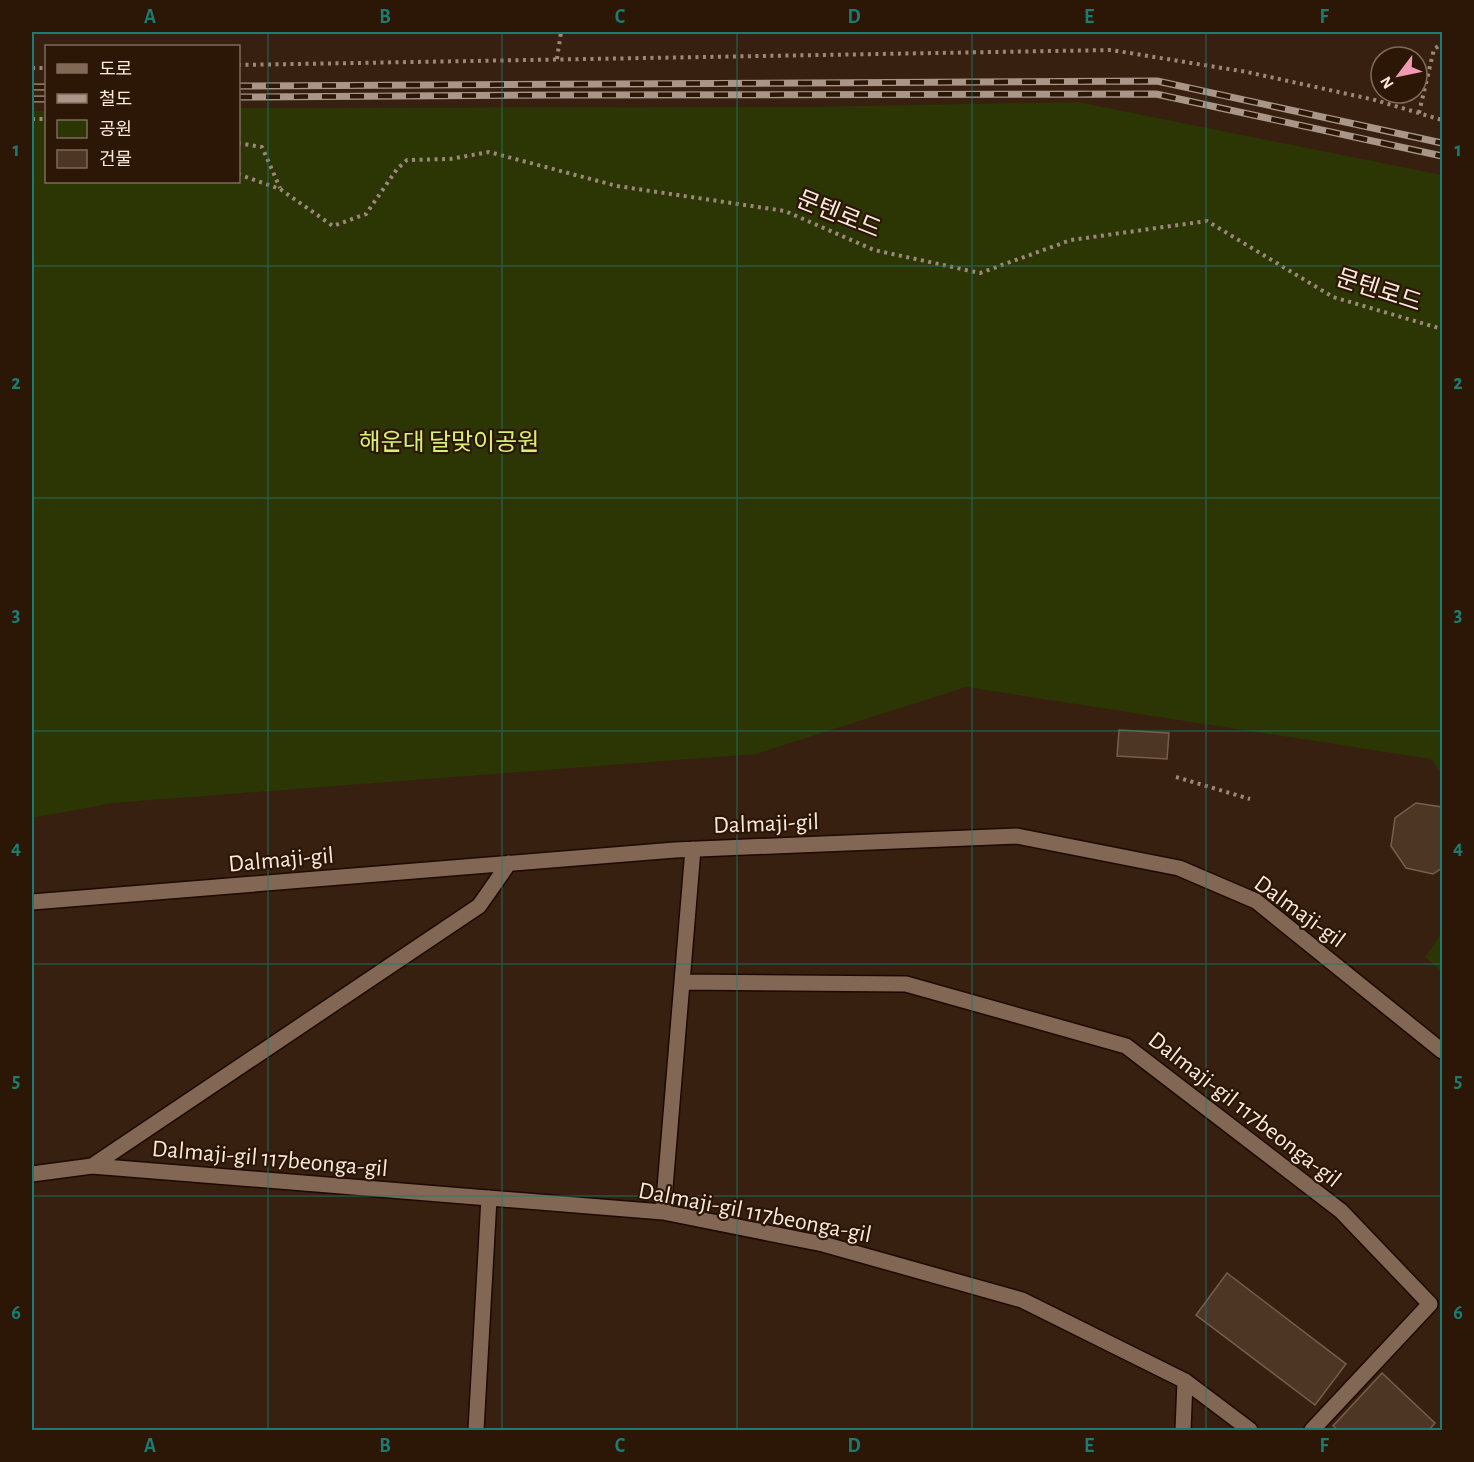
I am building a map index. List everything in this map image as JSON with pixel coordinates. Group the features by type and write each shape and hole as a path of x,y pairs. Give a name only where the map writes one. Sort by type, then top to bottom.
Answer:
{"street":[{"name":"Dalmaji-gil","path":"32,902 693,849 1017,836 1179,868 1256,901 1443,1051"},
{"path":"663,1212 693,849"},
{"path":"92,1166 480,906 509,863"},
{"name":"Dalmaji-gil 117beonga-gil","path":"683,982 906,984 1126,1046 1341,1211 1430,1304 1312,1431"},
{"name":"Dalmaji-gil 117beonga-gil","path":"32,1174 92,1166 663,1212 823,1244 1022,1300 1185,1381 1250,1431"},
{"path":"476,1431 489,1198"},
{"path":"1183,1431 1185,1381"}],"path":[{"path":"557,59 561,32"},
{"path":"1419,113 1434,49 1443,44"},
{"path":"240,64 1111,50 1247,72 1375,100 1443,120"},
{"path":"240,143 262,147 280,189"},
{"name":"문텐로드","path":"240,175 280,189 333,226 366,214 397,169 407,160 450,159 489,152 618,186 785,211 874,249 980,273 1071,240 1208,221 1333,297 1443,329"},
{"path":"1176,777 1250,799"}],"green space":[{"name":"해운대 달맞이공원","path":"1078,102 1442,175 1442,776 1431,759 966,687 756,754 113,803 32,818 32,111 45,111 45,183 240,183 240,108 811,107"},
{"path":"1442,933 1442,972 1425,957"}],"building":[{"path":"1119,730 1169,733 1167,759 1117,756"},
{"path":"1416,803 1442,807 1442,868 1433,874 1406,868 1391,846 1395,818"},
{"path":"1227,1273 1346,1364 1315,1405 1196,1315"},
{"path":"1382,1373 1435,1423 1429,1430 1338,1430 1333,1426"}],"railway":[{"path":"240,86 1157,81 1442,143"},
{"path":"32,87 45,87"},
{"path":"240,97 1156,94 1442,156"},
{"path":"32,99 45,99"}]}
